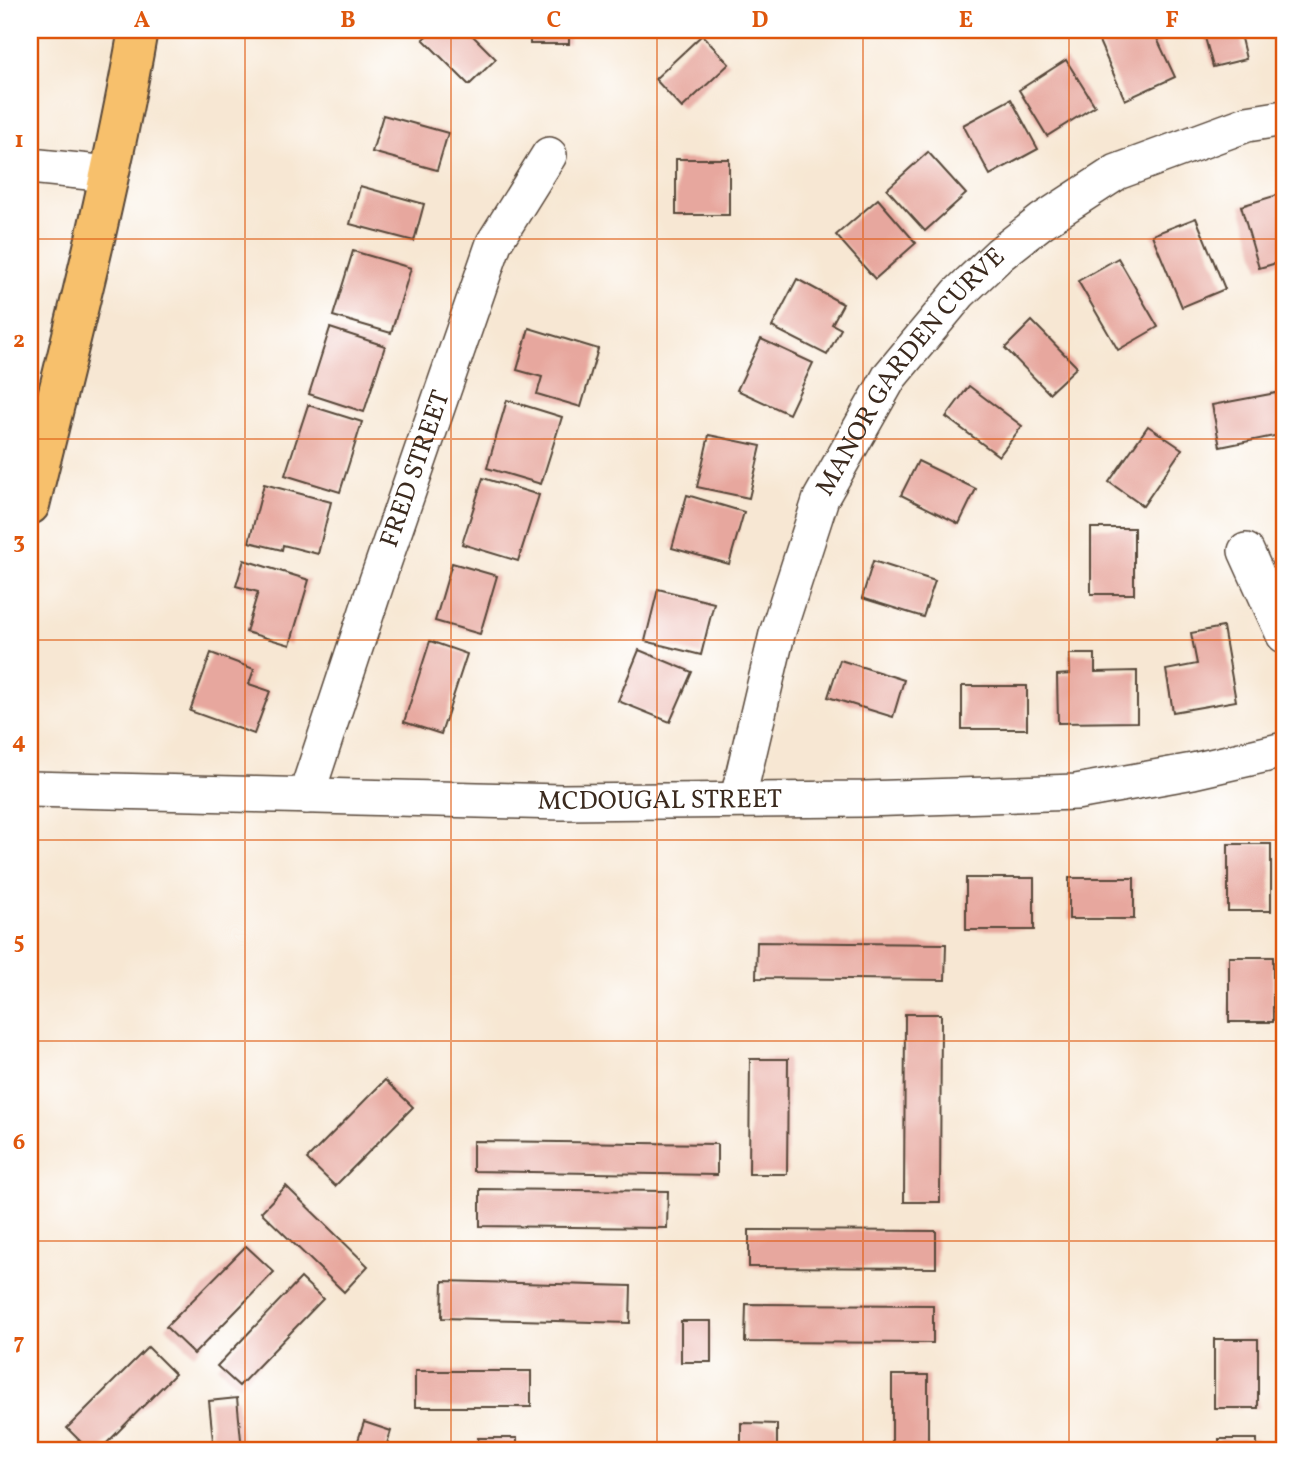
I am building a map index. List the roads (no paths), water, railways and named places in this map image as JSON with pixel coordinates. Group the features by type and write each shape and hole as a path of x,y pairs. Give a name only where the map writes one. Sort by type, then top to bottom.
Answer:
{"main road":[{"path":"30,505 35,463 109,174 138,30"}],"street":[{"name":"MANOR GARDEN CURVE","path":"738,798 777,634 821,498 890,376 959,293 1000,254 1042,221 1117,172 1247,124 1284,118"},
{"name":"FRED STREET","path":"306,796 494,243 550,155"},
{"path":"30,166 109,174"},
{"path":"1246,551 1284,635"},
{"name":"MCDOUGAL STREET","path":"30,789 562,802 738,798 864,799 1076,792 1193,771 1284,750"}]}
